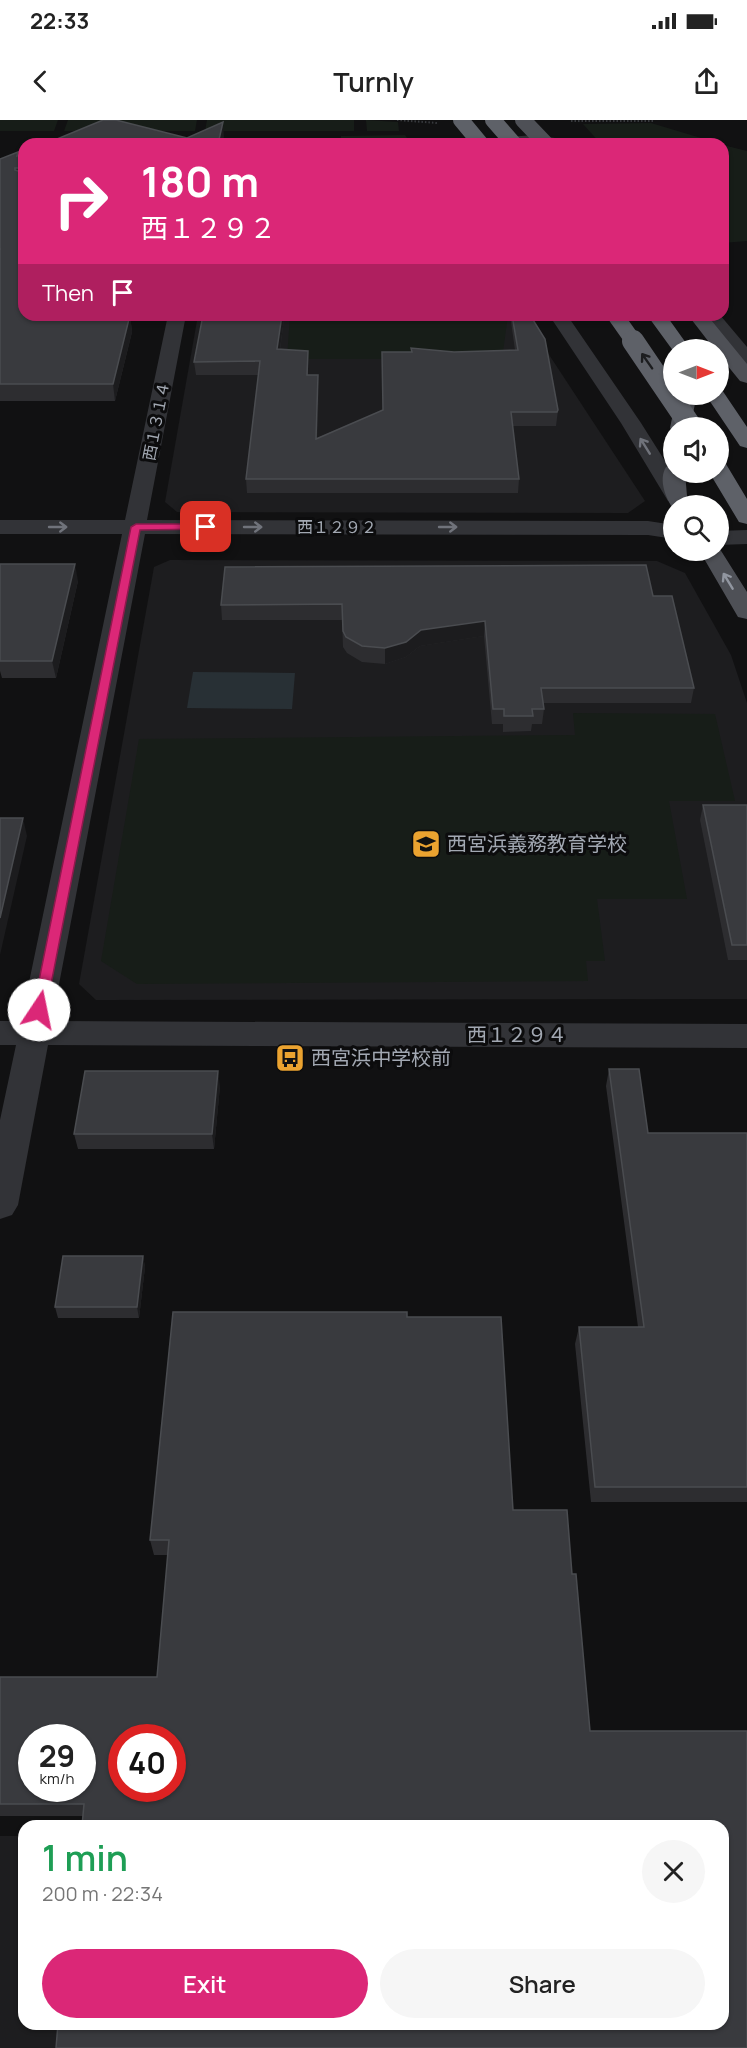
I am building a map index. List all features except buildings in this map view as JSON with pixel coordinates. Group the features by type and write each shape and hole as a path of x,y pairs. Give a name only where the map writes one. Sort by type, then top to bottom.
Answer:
{"highway":[{"path":"461,120 477,138"},
{"path":"493,120 509,138"},
{"path":"619,321 685,417"},
{"path":"660,321 674,339"},
{"path":"722,405 747,442"},
{"path":"726,483 747,517"}],"main road":[{"path":"523,120 540,138"},
{"path":"690,321 700,334 699,339"},
{"path":"702,321 747,376"},
{"path":"717,561 747,612"}],"street":[{"name":"西１３１４","path":"0,1205 176,321"},
{"path":"562,321 631,423 675,495"},
{"path":"715,321 747,359"},
{"name":"西１２９２","path":"0,527 134,536 663,543"},
{"name":"西１２９２","path":"0,544 134,536 648,528 663,530"},
{"path":"729,538 747,537"},
{"name":"西１２９４","path":"0,1033 747,1036"}],"path":[{"path":"398,120 437,123"},
{"path":"565,121 655,121"}],"shaded area":[{"path":"0,120 58,120 54,131 0,131"},
{"path":"68,120 197,120 195,131 64,131"},
{"path":"207,120 354,120 354,131 205,131"},
{"path":"366,120 398,122 399,131 367,131"},
{"path":"651,123 701,138 596,138 583,124"},
{"path":"405,135 407,138 341,138 341,136"},
{"path":"729,146 747,151 747,241 729,242"},
{"path":"197,321 527,321 645,501 628,513 177,512 165,502"},
{"path":"290,321 507,321 502,359 287,359"},
{"name":"西宮浜義務教育学校","path":"170,560 657,561 685,573 731,655 747,703 747,999 96,1000 79,984 154,567"},
{"path":"193,672 295,673 292,709 187,708"},
{"path":"573,713 715,714 735,801 669,801 687,899 597,899 605,961 586,961 588,981 137,984 101,961 139,739 575,735"},
{"path":"0,1836 18,1836 18,2030 729,2030 747,2048 0,2048"}],"place":[{"name":"西宮浜義務教育学校","path":"426,844"},
{"name":"西宮浜中学校前","path":"290,1058"}],"route":[{"path":"39,1010 136,527 206,527"}]}
